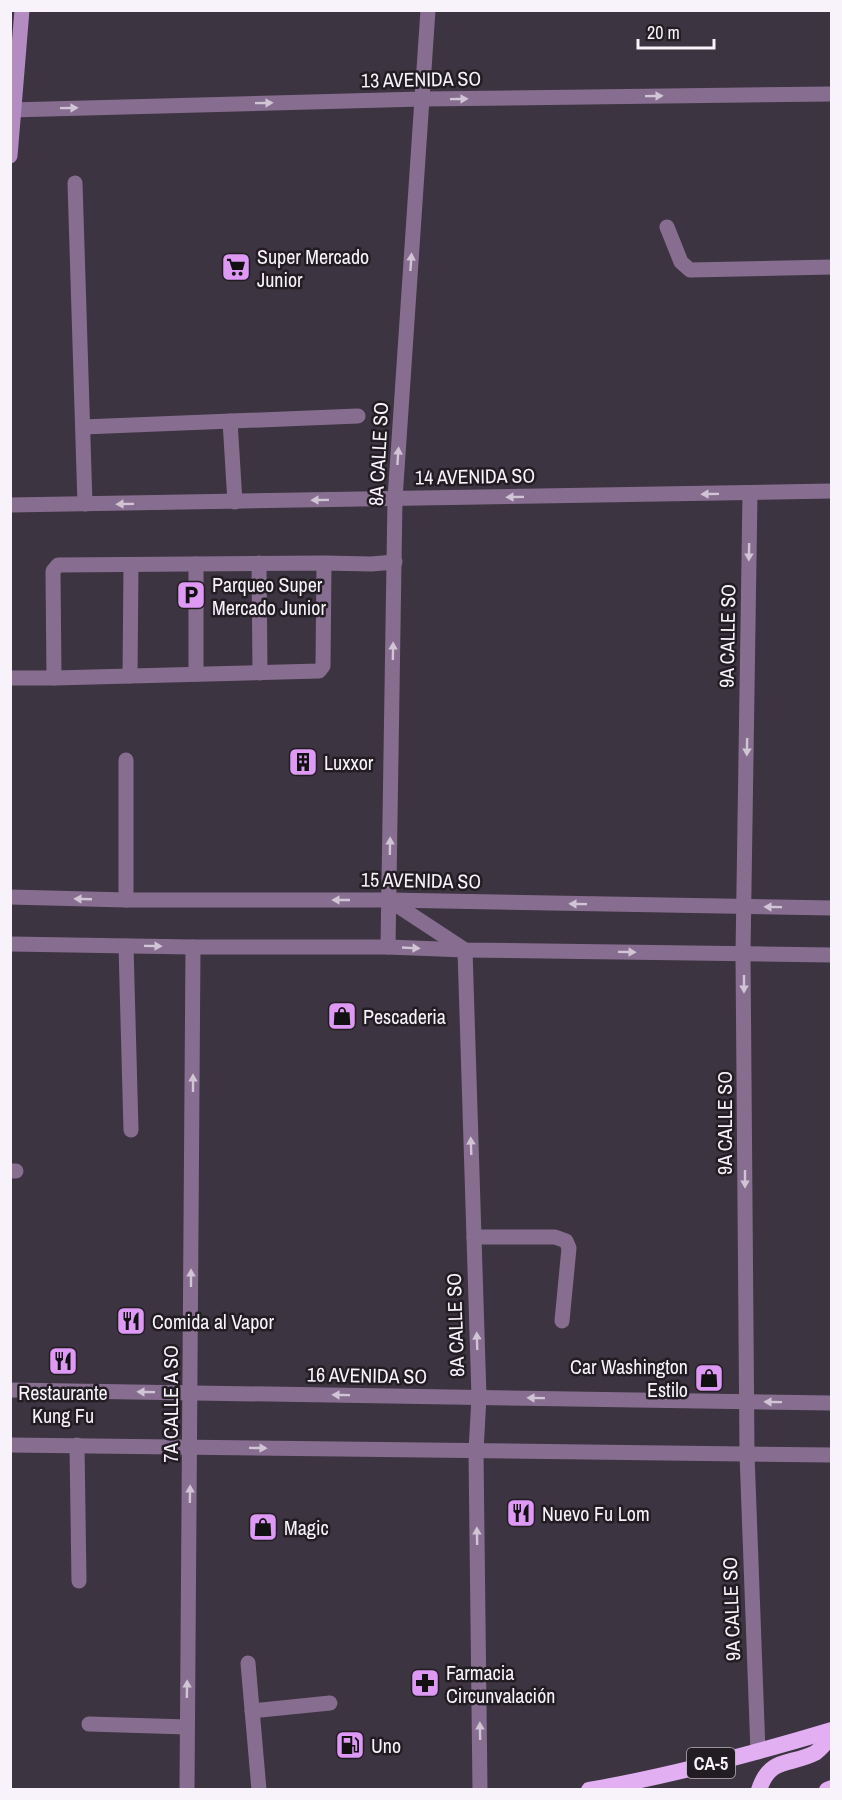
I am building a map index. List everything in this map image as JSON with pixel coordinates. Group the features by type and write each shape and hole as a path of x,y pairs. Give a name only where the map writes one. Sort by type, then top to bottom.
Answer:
{"highway":[{"name":"CA-5","path":"589,1790 626,1784 758,1752 831,1730"},
{"path":"759,1790 763,1778 772,1768 816,1752 831,1736"},
{"path":"827,1790 831,1788"}],"main road":[{"path":"10,156 22,10"}],"street":[{"name":"8A CALLE SO","path":"388,947 395,499 428,10"},
{"name":"13 AVENIDA SO","path":"12,110 422,99 831,94"},
{"path":"75,183 85,504"},
{"path":"667,227 681,262 690,270 831,267"},
{"path":"83,428 358,416"},
{"path":"230,422 235,502"},
{"name":"14 AVENIDA SO","path":"10,505 831,491"},
{"name":"9A CALLE SO","path":"750,493 743,954 746,1401 758,1752"},
{"path":"54,678 54,571 58,565 395,562"},
{"path":"259,563 260,673"},
{"path":"10,678 319,671 323,666 324,563"},
{"path":"196,564 196,674"},
{"path":"130,676 131,565"},
{"path":"126,760 126,900"},
{"name":"15 AVENIDA SO","path":"10,897 126,900 389,900 831,908"},
{"path":"389,900 465,950"},
{"path":"10,944 388,947 831,955"},
{"path":"126,946 131,1130"},
{"name":"7A CALLE A SO","path":"187,1790 193,947"},
{"name":"8A CALLE SO","path":"465,950 479,1397 476,1450 480,1790"},
{"path":"474,1237 555,1237 566,1241 569,1248 562,1321"},
{"name":"16 AVENIDA SO","path":"10,1390 831,1403"},
{"path":"10,1444 831,1455"},
{"path":"77,1445 79,1581"},
{"path":"248,1663 259,1790"},
{"path":"252,1711 330,1703"},
{"path":"89,1724 187,1727"}],"place":[{"name":"Super Mercado Junior","path":"236,267"},
{"name":"Parqueo Super Mercado Junior","path":"191,595"},
{"name":"Luxxor","path":"303,762"},
{"name":"Pescaderia","path":"342,1016"},
{"name":"Comida al Vapor","path":"131,1321"},
{"name":"Restaurante Kung Fu","path":"63,1361"},
{"name":"Car Washington Estilo","path":"709,1378"},
{"name":"Nuevo Fu Lom","path":"521,1513"},
{"name":"Magic","path":"263,1527"},
{"name":"Farmacia Circunvalación","path":"425,1683"},
{"name":"Uno","path":"350,1745"}]}
